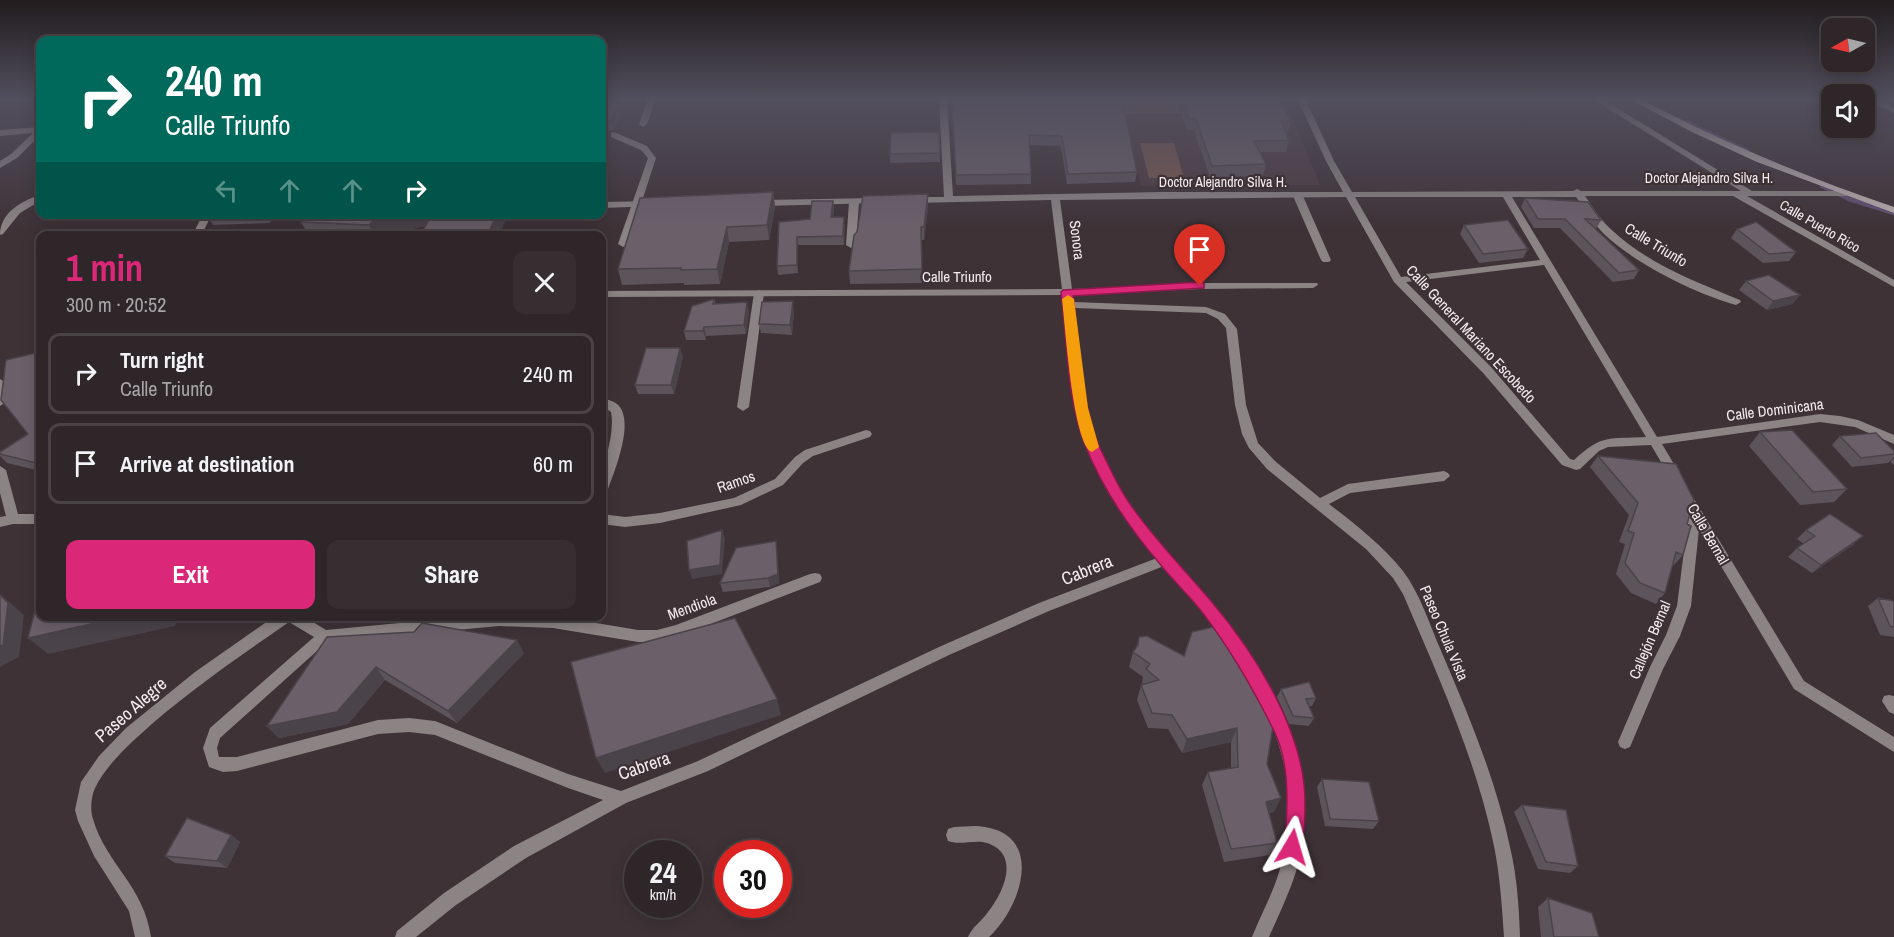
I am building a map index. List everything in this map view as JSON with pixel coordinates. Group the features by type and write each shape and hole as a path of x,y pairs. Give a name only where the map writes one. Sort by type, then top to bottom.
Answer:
{"street":[{"path":"0,165 29,142"},
{"path":"623,244 651,158 644,148 630,142"},
{"path":"946,142 949,199"},
{"name":"Calle General Mariano Escobedo","path":"1321,142 1398,280 1488,371 1566,462 1576,466 1580,465 1595,448 1606,443 1656,441"},
{"path":"1667,142 1749,192"},
{"path":"1722,142 1845,193 1894,210"},
{"name":"Calle Puerto Rico","path":"1732,191 1894,284"},
{"name":"Doctor Alejandro Silva H.","path":"902,200 1577,192 1845,193"},
{"name":"Calle Triunfo","path":"1577,192 1615,239 1647,260 1736,302"},
{"name":"Calle Bernal","path":"1505,193 1656,441 1799,685 1894,745"},
{"path":"1298,196 1326,260"},
{"name":"Sonora","path":"1055,197 1081,408 1092,445 1124,506 1165,560 1207,606 1235,645 1261,687 1285,736 1296,783 1295,829 1285,882 1260,937"},
{"path":"0,232 12,214 21,206 36,200"},
{"path":"752,203 890,201"},
{"path":"851,245 854,202"},
{"path":"606,205 660,204"},
{"path":"1398,280 1547,262"},
{"name":"Calle Triunfo","path":"606,294 759,293 1068,299 1200,286 1313,285"},
{"path":"743,407 759,293"},
{"name":"Paseo Chula Vista","path":"1068,299 1206,310 1218,312 1227,320 1232,329 1245,425 1254,446 1273,466 1318,504 1363,537 1398,572 1409,591 1473,747 1504,846 1512,898 1512,937"},
{"path":"0,382 0,402"},
{"path":"606,403 612,405 617,412 618,431 606,474"},
{"name":"Calle Dominicana","path":"1656,441 1820,418 1838,418 1853,422 1894,440"},
{"name":"Ramos","path":"606,520 625,522 660,518 737,502 779,482 799,460 809,453 866,434"},
{"path":"0,470 7,521 36,519"},
{"path":"1318,504 1348,489 1444,476"},
{"name":"Callejón Bernal","path":"1625,742 1673,636 1684,606 1695,510"},
{"name":"Cabrera","path":"324,636 215,733 210,743 209,754 214,762 224,765 237,764 368,730 409,725 435,728 568,781 621,798 703,766 944,651 1165,560"},
{"name":"Mendiola","path":"526,621 554,622 638,636 657,636 677,632 815,578"},
{"name":"Paseo Alegre","path":"143,937 137,909 94,844 82,808 87,787 101,764 120,742 200,677 281,621"},
{"path":"297,621 324,636"},
{"name":"Mendiola","path":"324,636 488,621"},
{"path":"403,937 450,899 520,852 621,798"},
{"path":"954,835 980,835 996,838 1008,847 1015,861 1014,884 1004,907 976,937"}],"shaded area":[{"path":"1060,142 1303,142 1320,185 1141,186 1133,158 1062,156"},
{"path":"1140,143 1174,143 1184,178 1149,178"}],"building":[{"path":"891,142 939,142 940,153 890,154"},
{"path":"954,142 1029,142 1031,174 956,175"},
{"path":"1063,142 1131,142 1137,172 1068,174"},
{"path":"1204,142 1254,142 1266,164 1212,166"},
{"path":"773,192 767,225 727,227 717,269 618,269 640,198"},
{"path":"928,194 924,227 921,227 922,269 849,271 863,196"},
{"path":"1525,198 1588,202 1601,220 1585,219 1639,270 1619,273 1565,219 1538,219"},
{"path":"812,201 833,201 831,217 844,217 843,236 797,237 797,265 777,266 779,222 810,219"},
{"path":"303,219 386,219 369,225 301,222"},
{"path":"429,219 495,219 489,231 423,231"},
{"path":"1508,220 1528,249 1483,254 1464,225"},
{"path":"1756,222 1796,252 1769,254 1737,229"},
{"path":"1769,275 1800,295 1773,301 1746,281"},
{"path":"714,299 713,304 747,302 744,325 704,327 703,331 684,331 692,306"},
{"path":"793,301 790,325 759,324 762,302"},
{"path":"646,348 680,348 671,385 635,385"},
{"path":"36,353 36,463 0,454 28,434 1,400 6,360"},
{"path":"1792,430 1847,489 1813,492 1760,432"},
{"path":"1876,433 1894,451 1894,454 1861,458 1840,436"},
{"path":"1598,456 1676,464 1694,500 1687,524 1691,526 1683,555 1676,552 1665,593 1640,583 1625,563 1634,533 1628,531 1638,503"},
{"path":"1830,514 1863,536 1821,565 1797,548 1815,536 1806,530"},
{"path":"722,530 720,565 689,570 687,541"},
{"path":"776,541 778,574 768,578 720,583 736,548"},
{"path":"0,595 8,603 3,645 0,646"},
{"path":"1878,598 1894,601 1894,627 1890,626"},
{"path":"36,606 36,621 104,621 28,638"},
{"path":"735,618 777,699 596,758 571,662"},
{"path":"422,623 517,640 448,711 376,667 337,712 267,726 327,637 414,632"},
{"path":"1217,626 1274,720 1267,764 1281,798 1266,802 1277,843 1231,849 1208,772 1238,767 1237,728 1187,739 1172,715 1152,713 1141,685 1159,680 1146,669 1150,664 1133,652 1138,645 1139,637 1147,636 1184,656 1192,632"},
{"path":"1309,682 1316,698 1306,699 1314,718 1293,716 1281,689"},
{"path":"1322,779 1369,782 1379,821 1330,819"},
{"path":"1522,805 1566,810 1578,866 1546,862"},
{"path":"187,818 231,835 217,861 165,856"},
{"path":"1548,898 1592,913 1599,937 1554,937"}],"waterway":[{"path":"1727,142 1747,151"},
{"path":"1822,186 1849,199 1894,213"}],"slow traffic":[{"path":"1068,299 1081,408 1092,447"}],"route":[{"path":"1200,286 1067,292 1081,408 1092,445 1124,506 1165,560 1207,606 1235,645 1261,687 1285,736 1296,783 1295,829 1292,847"}]}
